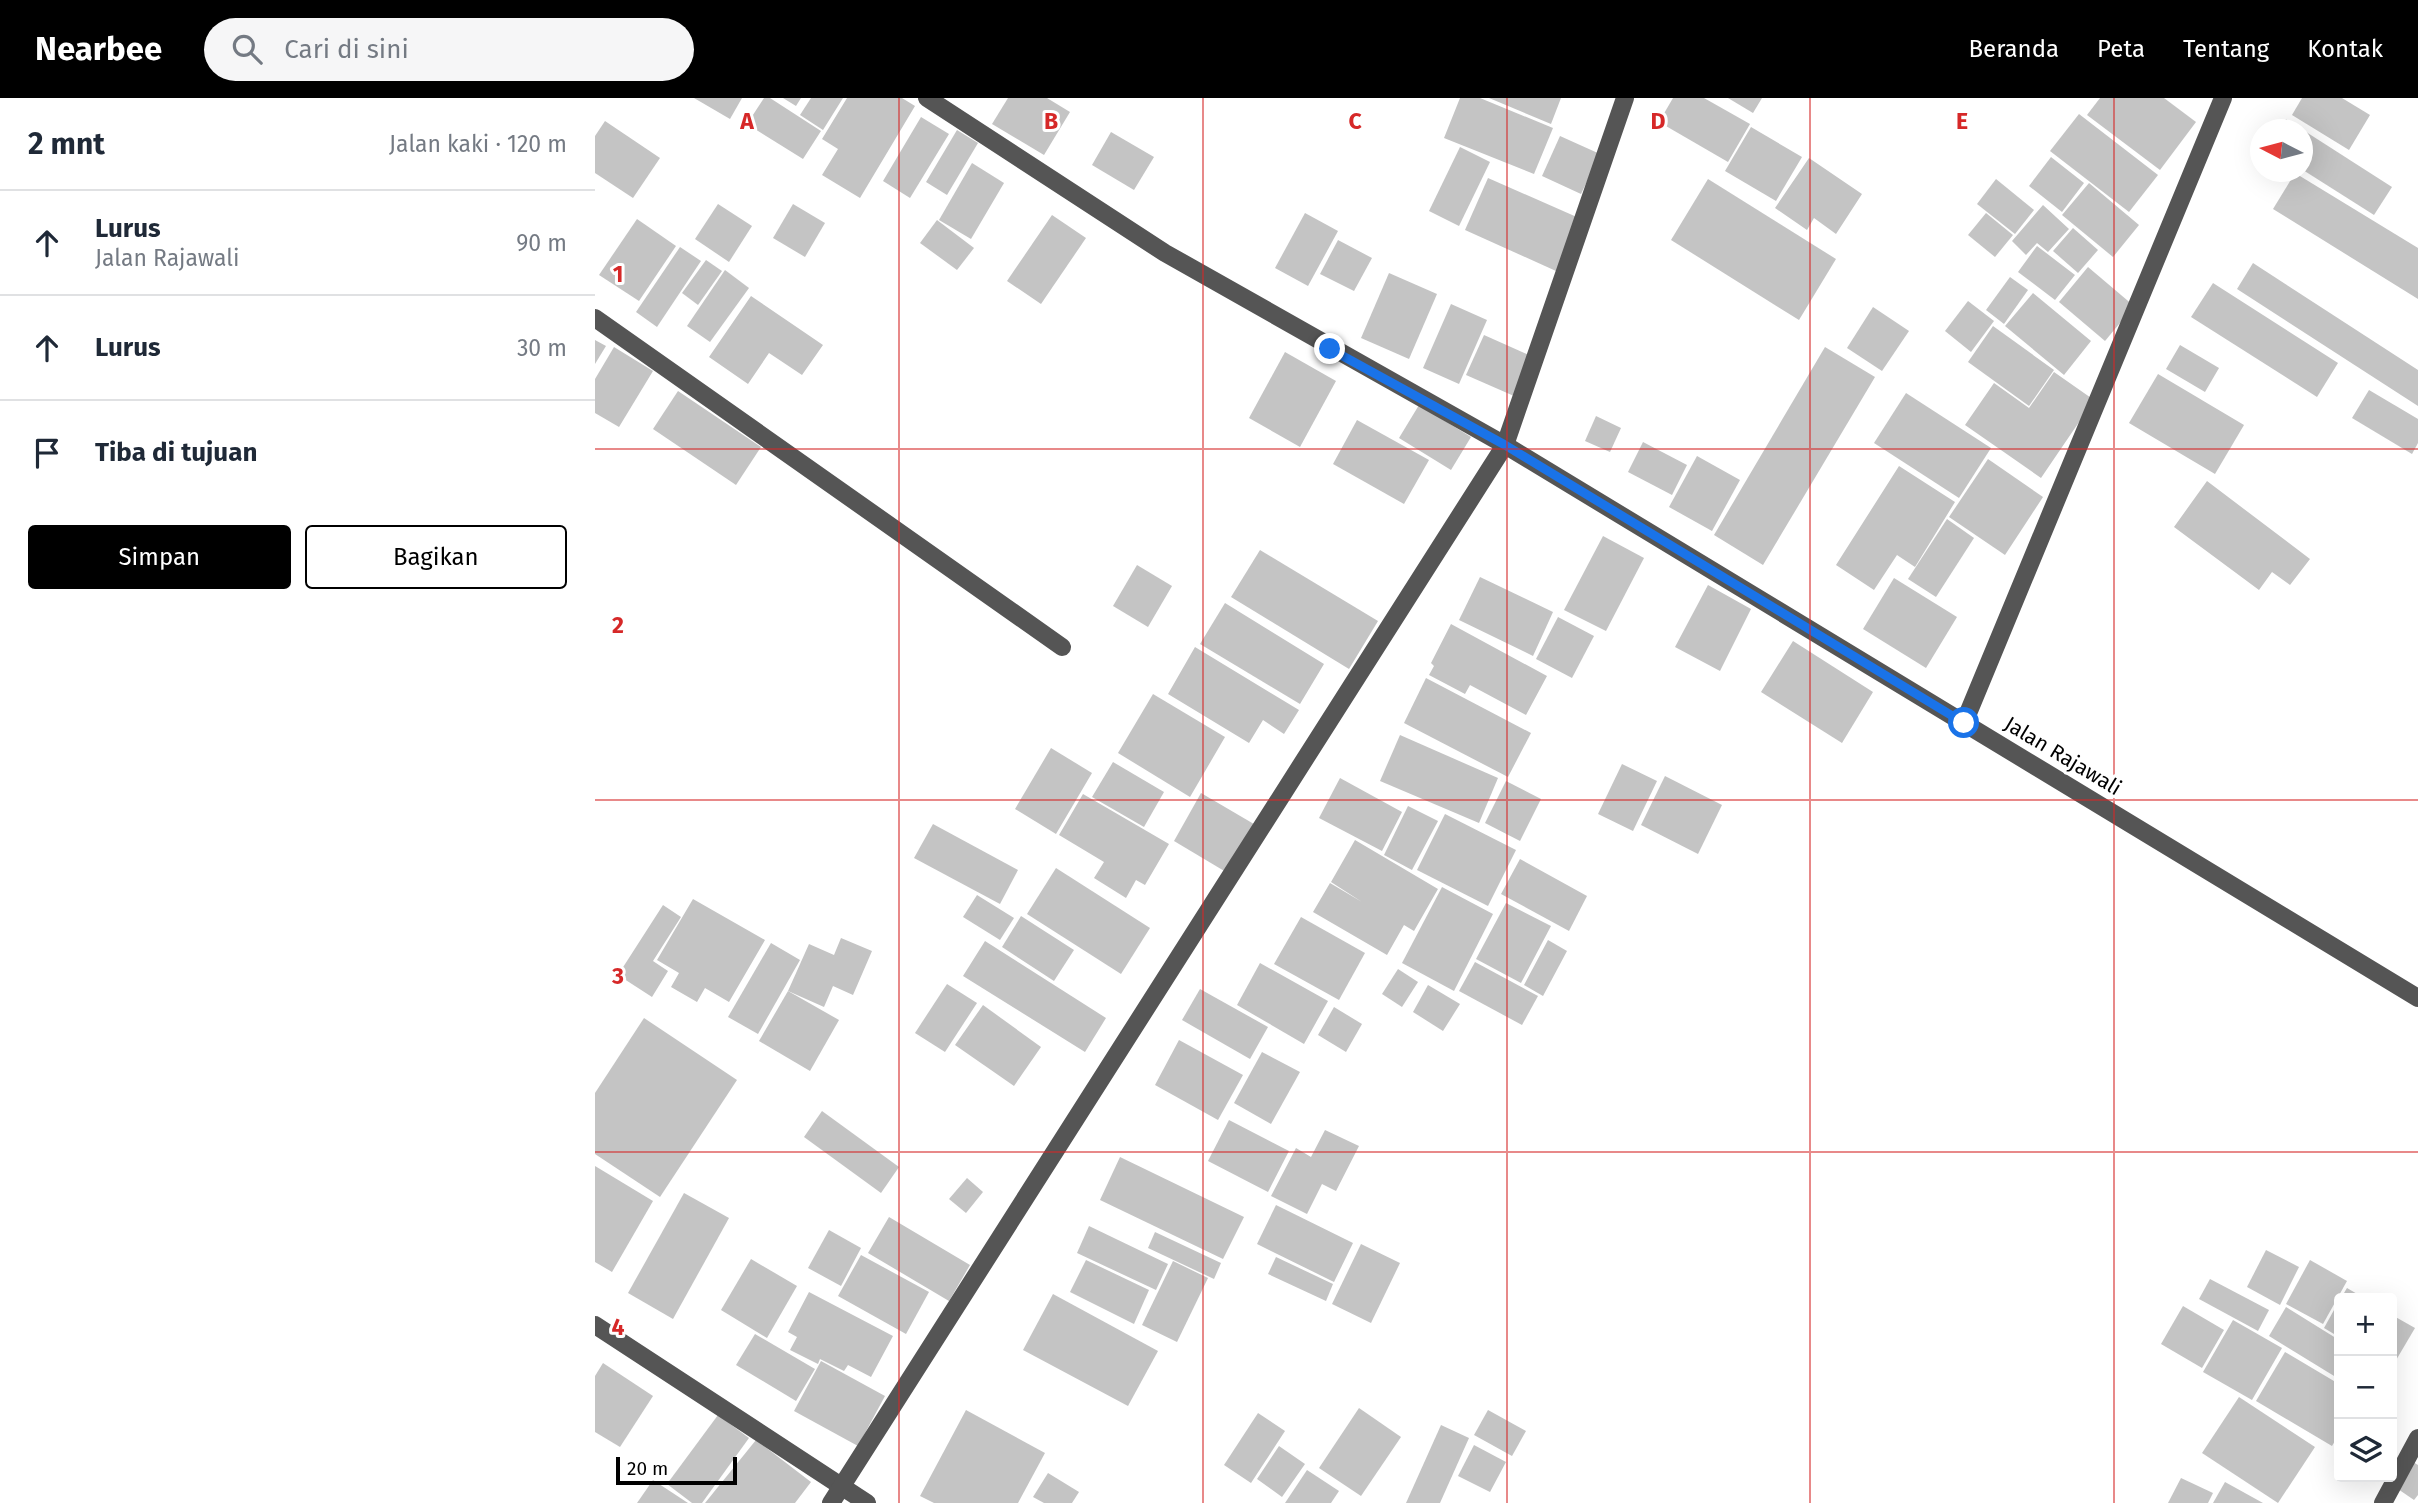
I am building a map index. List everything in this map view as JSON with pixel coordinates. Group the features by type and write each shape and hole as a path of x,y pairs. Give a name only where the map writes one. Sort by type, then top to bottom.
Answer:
{"street":[{"name":"Jalan Rajawali","path":"927,98 1165,253 1505,445 2418,998"},
{"path":"831,1503 1505,445 1625,98"},
{"path":"1964,723 2223,98"},
{"path":"595,318 1062,647"},
{"path":"595,1325 867,1503"},
{"path":"2383,1503 2418,1437"}],"building":[{"path":"694,98 742,98 730,119"},
{"path":"764,98 770,98 821,131 803,159 747,124"},
{"path":"783,98 801,98 796,106"},
{"path":"811,98 843,98 823,130 800,115"},
{"path":"847,98 902,98 915,106 860,198 822,175 838,149 822,139"},
{"path":"1008,98 1047,98 1070,112 1044,155 992,124"},
{"path":"1460,98 1480,98 1553,128 1534,174 1444,138"},
{"path":"1489,98 1561,98 1551,124"},
{"path":"1673,98 1704,98 1750,124 1728,162 1659,122"},
{"path":"1728,98 1762,98 1753,113"},
{"path":"2100,98 2164,98 2196,122 2160,170 2087,115"},
{"path":"2302,98 2342,98 2370,115 2349,150 2313,128 2313,119 2299,119 2292,115"},
{"path":"2079,114 2158,175 2129,212 2050,151"},
{"path":"921,117 949,134 910,198 883,181"},
{"path":"605,121 660,158 633,198 595,173 595,136"},
{"path":"1751,127 1802,157 1776,201 1725,171"},
{"path":"957,130 978,143 947,195 926,182"},
{"path":"1111,132 1154,157 1134,190 1092,165"},
{"path":"1560,136 1600,154 1581,194 1542,176"},
{"path":"2313,136 2392,187 2374,215 2313,176"},
{"path":"1460,147 1490,162 1459,226 1429,211"},
{"path":"2051,157 2084,183 2062,212 2029,186"},
{"path":"1809,158 1862,194 1836,234 1814,218 1807,230 1775,208"},
{"path":"972,163 1004,183 971,239 939,220"},
{"path":"1488,178 1579,218 1556,271 1465,230"},
{"path":"1708,179 1836,259 1799,320 1671,240"},
{"path":"1996,179 2034,210 2015,234 1977,204"},
{"path":"2290,182 2310,182 2418,248 2418,299 2273,209"},
{"path":"2089,183 2139,225 2113,257 2062,215"},
{"path":"718,204 752,226 729,262 695,239"},
{"path":"793,204 825,223 805,257 773,238"},
{"path":"2043,205 2069,229 2048,252 2037,243 2026,255 2012,241"},
{"path":"1305,213 1338,231 1308,286 1275,268"},
{"path":"1986,213 2013,235 1995,257 1968,235"},
{"path":"1052,215 1086,238 1041,304 1007,281"},
{"path":"637,219 676,246 639,301 599,275"},
{"path":"937,220 974,248 957,270 920,243"},
{"path":"2073,228 2098,250 2078,273 2053,251"},
{"path":"1338,240 1372,258 1354,291 1320,274"},
{"path":"2037,246 2075,275 2055,300 2018,272"},
{"path":"680,247 701,261 657,327 636,312"},
{"path":"706,260 722,271 698,305 682,293"},
{"path":"2253,263 2418,370 2418,406 2237,289"},
{"path":"2088,267 2134,306 2105,341 2059,302"},
{"path":"725,270 749,288 710,342 687,326"},
{"path":"1389,273 1437,294 1409,359 1361,338"},
{"path":"2010,277 2028,290 2004,324 1986,310"},
{"path":"2213,283 2338,363 2317,397 2191,317"},
{"path":"2033,293 2091,341 2064,375 2005,326"},
{"path":"751,296 823,345 802,375 769,353 748,384 709,357"},
{"path":"1968,301 1994,321 1971,352 1945,331"},
{"path":"1451,304 1487,320 1459,384 1423,368"},
{"path":"1873,307 1909,331 1882,371 1847,348"},
{"path":"1993,326 2054,370 2029,406 1968,362"},
{"path":"1484,335 1531,356 1514,396 1466,375"},
{"path":"595,340 606,346 595,364"},
{"path":"2180,345 2219,368 2205,392 2166,369"},
{"path":"614,347 653,371 619,427 595,413 595,379"},
{"path":"1825,347 1875,377 1763,565 1714,535"},
{"path":"1285,352 1336,381 1300,447 1249,418"},
{"path":"2054,372 2094,400 2041,478 1965,425 1994,383 2029,408"},
{"path":"2158,374 2244,425 2215,474 2129,423"},
{"path":"2369,390 2418,419 2418,443 2412,454 2352,418"},
{"path":"678,391 761,447 736,485 653,429"},
{"path":"1906,393 1991,448 1959,498 1874,443"},
{"path":"1419,405 1471,437 1451,470 1399,438"},
{"path":"1596,416 1621,428 1610,452 1585,441"},
{"path":"1357,420 1429,460 1404,504 1333,464"},
{"path":"1643,442 1687,465 1672,495 1628,472"},
{"path":"1697,456 1740,480 1712,531 1669,507"},
{"path":"1988,459 2043,497 2005,555 1949,517"},
{"path":"1899,466 1955,502 1915,567 1897,555 1874,590 1836,565"},
{"path":"2207,481 2310,559 2290,585 2272,572 2259,590 2174,527"},
{"path":"1947,519 1974,538 1936,597 1908,579"},
{"path":"1603,536 1644,558 1606,631 1564,610"},
{"path":"1260,550 1378,621 1349,669 1231,597"},
{"path":"1137,565 1172,586 1148,627 1113,606"},
{"path":"1480,577 1553,612 1533,656 1459,620"},
{"path":"1894,578 1957,617 1926,668 1863,629"},
{"path":"1708,585 1751,609 1720,671 1675,647"},
{"path":"1225,603 1324,664 1300,704 1200,644"},
{"path":"1558,617 1594,636 1572,678 1536,659"},
{"path":"1451,624 1547,676 1526,715 1470,685 1465,694 1429,675 1434,666 1431,663"},
{"path":"1793,641 1873,692 1842,743 1761,692"},
{"path":"1195,647 1299,710 1284,734 1263,720 1249,743 1168,694"},
{"path":"1426,678 1531,733 1508,777 1404,723"},
{"path":"1153,694 1225,737 1190,797 1118,753"},
{"path":"1400,735 1498,778 1479,823 1380,781"},
{"path":"1051,748 1092,773 1056,834 1015,809"},
{"path":"1113,762 1164,792 1144,827 1092,797"},
{"path":"1622,764 1657,781 1633,831 1598,814"},
{"path":"1665,776 1722,805 1698,854 1641,825"},
{"path":"1340,778 1402,812 1382,851 1319,818"},
{"path":"1506,781 1541,799 1520,841 1485,823"},
{"path":"1201,793 1259,827 1231,875 1174,841"},
{"path":"1083,794 1169,844 1145,885 1136,880 1126,898 1094,878 1104,862 1059,835"},
{"path":"1408,806 1438,821 1412,870 1384,855"},
{"path":"1445,814 1516,850 1488,906 1417,870"},
{"path":"933,824 1018,870 1000,904 914,858"},
{"path":"1355,840 1438,889 1414,931 1404,925 1387,955 1313,912 1330,883 1362,902 1331,882"},
{"path":"1520,859 1587,896 1569,931 1501,894"},
{"path":"1056,868 1150,928 1121,974 1027,914"},
{"path":"1442,887 1493,914 1454,991 1402,963"},
{"path":"977,895 1014,918 1000,940 963,917"},
{"path":"693,899 765,940 729,1002 705,988 697,1002 671,987 679,973 657,960"},
{"path":"1506,903 1551,926 1521,983 1476,959"},
{"path":"663,905 681,917 653,961 668,971 652,997 618,975"},
{"path":"1021,916 1074,950 1054,981 1002,947"},
{"path":"1301,917 1365,953 1339,1000 1274,964"},
{"path":"841,938 872,951 853,995 833,986 824,1007 788,991 809,944 834,955"},
{"path":"1548,940 1567,951 1543,996 1524,985"},
{"path":"985,941 1106,1018 1085,1052 963,976"},
{"path":"771,943 800,960 758,1034 728,1017"},
{"path":"1475,962 1538,996 1522,1025 1459,991"},
{"path":"1260,963 1328,1001 1304,1044 1237,1005"},
{"path":"1398,969 1418,982 1402,1007 1382,994"},
{"path":"947,984 977,1003 945,1052 915,1033"},
{"path":"1428,985 1460,1004 1443,1031 1413,1012"},
{"path":"1200,989 1268,1027 1250,1059 1182,1020"},
{"path":"788,991 839,1020 810,1071 759,1041"},
{"path":"983,1005 1041,1047 1014,1086 955,1045"},
{"path":"1334,1007 1362,1024 1346,1052 1318,1035"},
{"path":"644,1018 737,1080 660,1197 595,1154 595,1093"},
{"path":"1179,1040 1243,1075 1218,1120 1155,1085"},
{"path":"1262,1052 1300,1072 1271,1124 1234,1103"},
{"path":"822,1111 899,1167 881,1193 804,1137"},
{"path":"1229,1120 1289,1151 1268,1192 1208,1161"},
{"path":"1325,1130 1359,1146 1336,1191 1322,1184 1307,1214 1271,1196 1296,1148 1311,1157"},
{"path":"1120,1157 1244,1217 1223,1259 1100,1200"},
{"path":"595,1166 653,1201 612,1272 595,1262"},
{"path":"967,1178 983,1192 966,1213 949,1199"},
{"path":"684,1193 729,1218 673,1319 628,1293"},
{"path":"1276,1205 1353,1243 1334,1282 1257,1244"},
{"path":"889,1217 970,1265 949,1301 868,1253"},
{"path":"1089,1226 1168,1264 1156,1290 1077,1253"},
{"path":"829,1230 861,1248 841,1286 808,1268"},
{"path":"1155,1232 1221,1263 1214,1279 1148,1248"},
{"path":"1361,1244 1400,1263 1371,1323 1332,1304"},
{"path":"2266,1250 2299,1267 2280,1305 2247,1287"},
{"path":"861,1255 929,1292 906,1334 838,1296"},
{"path":"1276,1257 1333,1284 1326,1301 1268,1274"},
{"path":"751,1259 797,1286 767,1338 721,1310"},
{"path":"1086,1260 1149,1290 1134,1324 1070,1292"},
{"path":"2310,1260 2347,1281 2340,1293 2334,1293 2334,1304 2323,1324 2286,1304"},
{"path":"1173,1261 1208,1278 1177,1342 1142,1325"},
{"path":"2210,1279 2269,1310 2258,1331 2199,1299"},
{"path":"809,1292 893,1336 871,1377 848,1365 844,1371 820,1359 818,1364 790,1350 797,1337 788,1332"},
{"path":"1053,1294 1158,1351 1128,1406 1023,1350"},
{"path":"2183,1306 2224,1330 2202,1368 2161,1344"},
{"path":"2286,1307 2334,1337 2334,1376 2269,1336"},
{"path":"2334,1310 2334,1334 2324,1328"},
{"path":"2397,1318 2415,1328 2397,1359"},
{"path":"2233,1320 2282,1348 2252,1400 2203,1372"},
{"path":"755,1334 815,1369 796,1401 736,1365"},
{"path":"2285,1352 2334,1381 2334,1443 2332,1446 2256,1401"},
{"path":"821,1361 885,1396 858,1446 794,1411"},
{"path":"603,1363 653,1396 620,1447 595,1432 595,1376"},
{"path":"2239,1397 2315,1447 2278,1503 2202,1453"},
{"path":"1359,1408 1401,1437 1361,1496 1319,1468"},
{"path":"966,1410 1045,1453 1018,1503 934,1503 920,1496"},
{"path":"1488,1410 1526,1431 1512,1456 1474,1435"},
{"path":"1258,1413 1285,1431 1251,1483 1224,1465"},
{"path":"718,1415 749,1438 702,1503 692,1503 667,1484"},
{"path":"1441,1425 1469,1438 1440,1503 1406,1503"},
{"path":"756,1440 811,1482 795,1503 705,1503"},
{"path":"1474,1445 1506,1462 1490,1492 1458,1476"},
{"path":"1279,1446 1305,1464 1282,1497 1257,1479"},
{"path":"2413,1462 2418,1465 2418,1495 2414,1500 2395,1487"},
{"path":"1307,1470 1339,1491 1331,1503 1285,1503"},
{"path":"1048,1473 1079,1492 1072,1503 1044,1503 1033,1497"},
{"path":"2181,1478 2213,1493 2208,1503 2168,1503"},
{"path":"653,1480 688,1503 637,1503"},
{"path":"2225,1482 2263,1503 2213,1503"}],"route":[{"path":"1330,349 1505,445 1964,723"}]}
